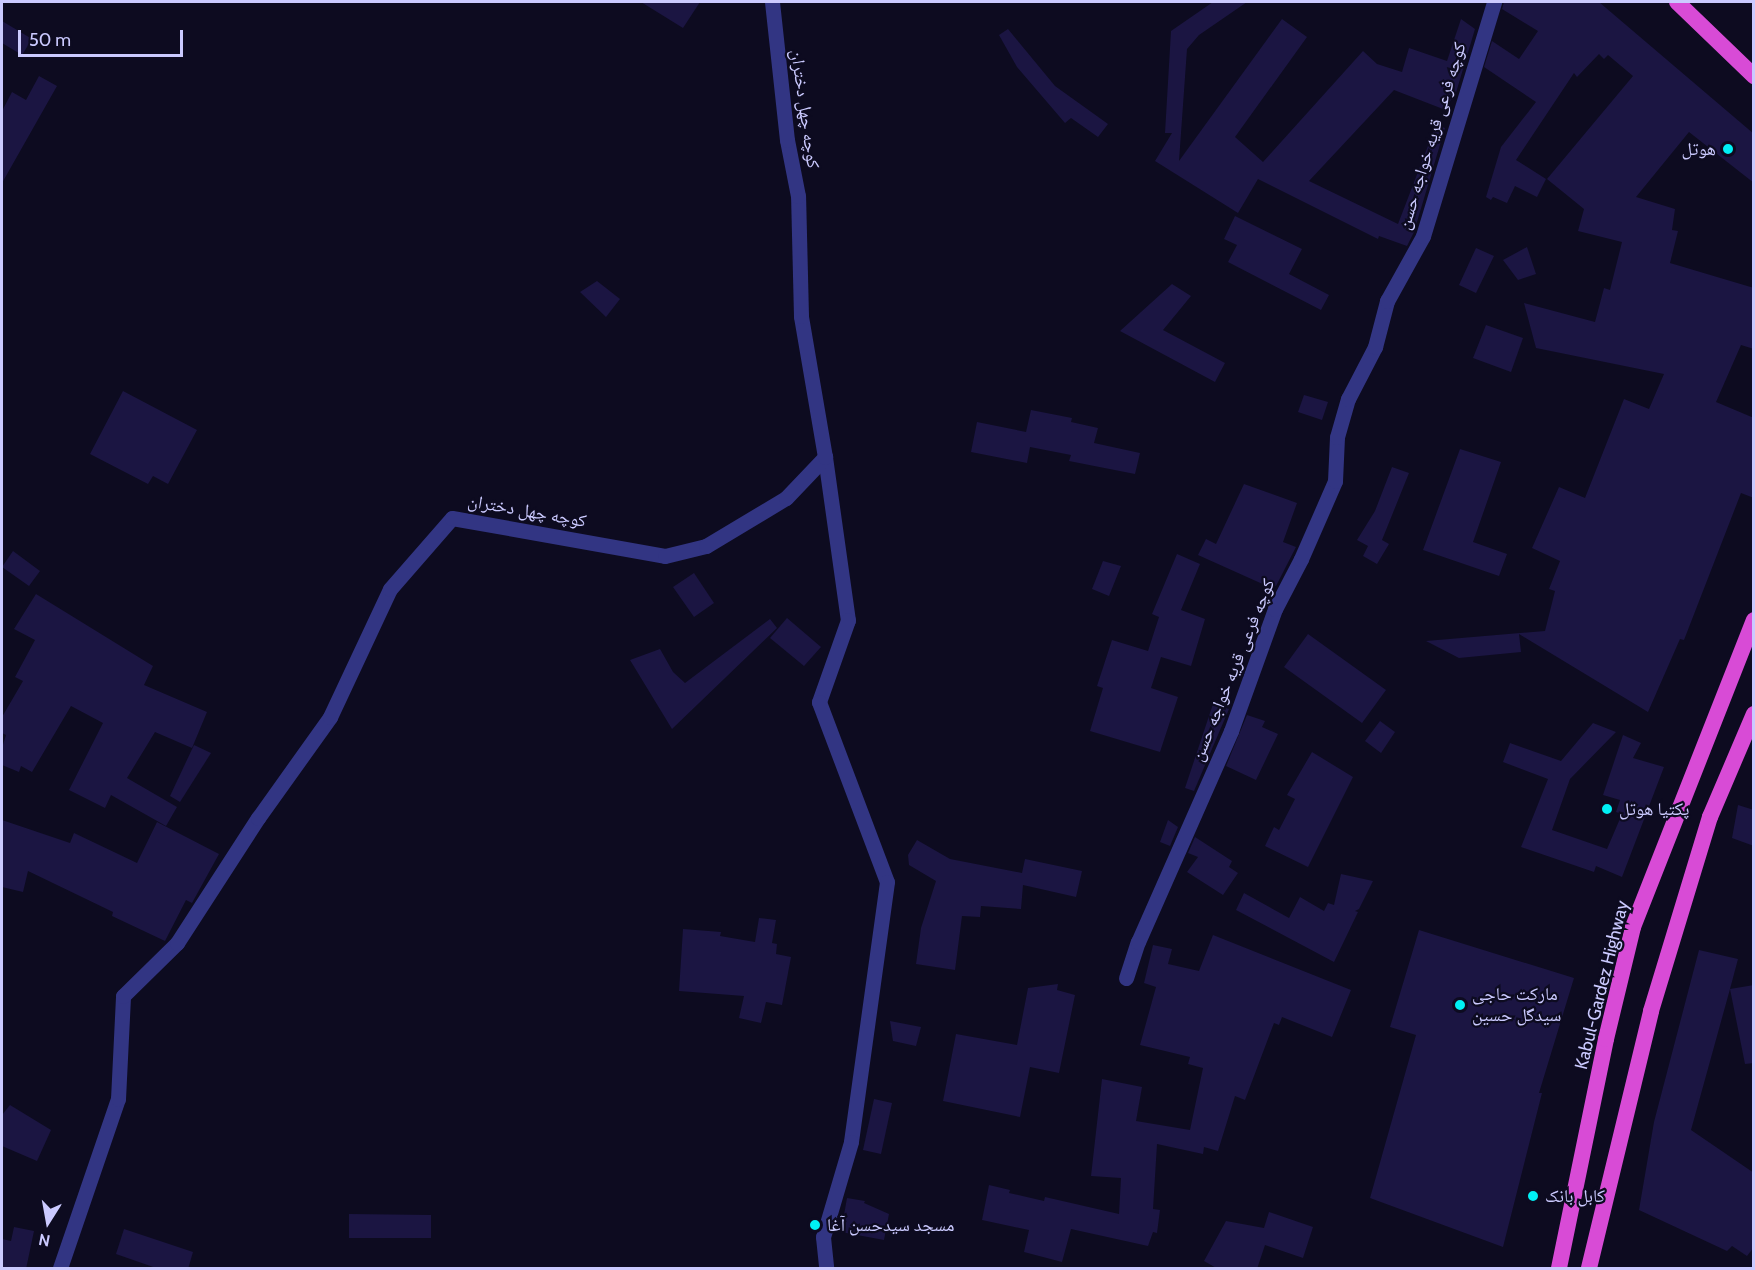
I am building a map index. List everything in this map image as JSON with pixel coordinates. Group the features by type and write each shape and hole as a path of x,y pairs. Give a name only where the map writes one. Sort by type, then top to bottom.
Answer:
{"highway":[{"path":"1677,2 1754,76"},
{"name":"Kabul-Gardez Highway","path":"1559,1269 1606,1039 1633,927 1754,620"},
{"path":"1589,1269 1651,1011 1710,817 1754,714"}],"street":[{"name":"کوچه چهل دختران","path":"60,1269 118,1099 123,996 177,943 258,818 330,717 390,589 452,518 665,556 706,546 786,498 825,457 801,316 798,196 787,140 772,2"},
{"name":"کوچه فرعی قریه خواجه حسن","path":"1126,978 1138,942 1231,732 1275,609 1301,559 1335,481 1337,437 1348,399 1375,347 1387,301 1423,236 1494,2"},
{"path":"825,457 848,620 819,702 887,882 851,1143 824,1237 826,1269"}],"building":[{"path":"641,2 700,2 683,28"},
{"path":"1213,2 1247,2 1199,35 1187,49 1179,161 1282,19 1307,37 1235,137 1263,162 1363,51 1377,64 1402,72 1409,48 1447,61 1461,19 1475,29 1455,96 1443,109 1394,90 1309,181 1398,224 1436,125 1445,128 1414,232 1407,246 1379,236 1378,239 1258,179 1238,213 1155,161 1172,133 1165,133 1171,31"},
{"path":"1504,2 1599,2 1754,134 1754,183 1689,132 1636,197 1675,209 1672,230 1678,231 1670,263 1754,288 1754,349 1741,345 1716,402 1754,418 1754,498 1741,493 1684,640 1680,639 1648,712 1519,634 1521,652 1459,658 1426,641 1545,631 1555,591 1549,589 1560,561 1532,548 1559,487 1585,498 1624,399 1649,409 1664,374 1536,348 1524,303 1595,322 1604,288 1610,290 1622,242 1578,231 1584,209 1547,179 1633,76 1608,55 1604,59 1599,54 1577,77 1574,73 1516,160 1546,179 1537,197 1515,186 1507,203 1493,197 1491,200 1486,197 1501,147 1536,102 1484,67 1492,41 1519,59 1538,31 1502,9"},
{"path":"2,21 32,39 22,55 2,43"},
{"path":"1008,29 1055,86 1108,124 1098,137 1071,118 1065,123 1017,67 999,35"},
{"path":"39,76 57,86 2,183 2,111 12,92 26,100"},
{"path":"1235,216 1302,249 1289,274 1329,295 1321,310 1228,262 1237,245 1224,239"},
{"path":"1527,247 1536,274 1518,280 1503,260"},
{"path":"1476,248 1494,256 1476,293 1459,285"},
{"path":"597,281 620,299 606,317 580,292"},
{"path":"1172,284 1191,296 1163,330 1225,363 1215,382 1120,331"},
{"path":"1486,325 1523,338 1511,372 1473,358"},
{"path":"123,391 197,430 168,484 153,476 148,484 90,454"},
{"path":"1304,395 1328,402 1322,420 1298,412"},
{"path":"1031,410 1072,418 1071,422 1098,428 1094,443 1140,453 1135,474 1069,461 1071,455 1030,447 1027,463 971,452 977,422 1026,432"},
{"path":"1460,449 1501,462 1473,542 1507,554 1499,576 1423,550"},
{"path":"1392,467 1409,473 1382,540 1389,544 1377,564 1363,556 1368,546 1357,540 1375,511"},
{"path":"1244,484 1297,503 1283,542 1296,547 1276,586 1268,583 1267,586 1198,555 1206,539 1216,544"},
{"path":"13,551 40,571 29,586 2,567"},
{"path":"1177,554 1200,564 1181,610 1205,619 1191,666 1161,657 1151,688 1178,697 1160,752 1090,731 1103,688 1097,686 1112,640 1148,651 1159,617 1152,614"},
{"path":"1103,561 1121,566 1109,596 1092,589"},
{"path":"694,573 714,603 694,617 673,587"},
{"path":"36,594 153,666 144,685 207,712 192,748 155,732 127,778 177,807 166,826 111,795 105,808 69,790 103,723 71,706 32,772 21,766 19,772 2,765 2,748 6,735 2,733 2,717 23,681 15,677 35,640 14,629"},
{"path":"787,618 821,647 804,666 770,638"},
{"path":"770,619 777,628 672,729 630,660 660,649 673,672 685,683"},
{"path":"1308,634 1386,690 1362,723 1284,667"},
{"path":"1213,704 1229,709 1194,791 1185,788"},
{"path":"1247,715 1265,721 1262,727 1278,734 1256,780 1226,766"},
{"path":"1380,721 1395,732 1381,753 1365,741"},
{"path":"1593,723 1616,732 1570,779 1552,830 1607,849 1622,814 1616,812 1620,800 1603,795 1623,735 1641,743 1633,758 1664,767 1622,877 1596,866 1594,872 1521,847 1548,779 1503,762 1510,743 1561,761"},
{"path":"194,745 211,753 180,802 170,796"},
{"path":"1312,752 1353,777 1308,867 1265,846 1274,827 1279,830 1295,799 1287,795"},
{"path":"1738,805 1754,810 1754,846 1732,838"},
{"path":"2,820 70,843 74,833 137,863 157,822 219,854 192,903 186,900 165,941 112,916 113,912 28,871 23,892 2,887"},
{"path":"1168,820 1178,827 1170,846 1160,842"},
{"path":"1195,837 1232,861 1229,867 1238,873 1223,895 1187,872 1198,857 1188,853"},
{"path":"917,840 950,859 1022,873 1025,859 1082,871 1076,897 1023,885 1021,909 981,906 980,917 962,916 955,970 916,964 921,928 936,881 909,865 908,855"},
{"path":"1341,874 1373,881 1359,909 1355,911 1358,912 1334,962 1236,910 1244,893 1289,918 1300,897 1324,911 1328,903 1334,905"},
{"path":"759,918 776,920 772,943 777,944 776,954 791,957 782,1005 766,1002 761,1023 739,1018 744,996 679,991 683,929 721,932 720,936 755,942"},
{"path":"1419,930 1574,978 1539,1093 1542,1093 1503,1247 1370,1198 1416,1035 1390,1027"},
{"path":"1213,935 1351,990 1332,1037 1282,1017 1279,1025 1274,1023 1245,1100 1235,1096 1218,1151 1204,1147 1203,1154 1157,1144 1153,1209 1160,1210 1157,1233 1153,1232 1148,1246 1071,1229 1062,1262 1024,1252 1029,1230 982,1220 989,1185 1010,1190 1009,1193 1044,1201 1045,1197 1119,1214 1121,1178 1091,1176 1102,1079 1142,1087 1136,1121 1190,1130 1203,1068 1188,1064 1190,1057 1140,1045 1156,987 1144,983 1153,945 1172,949 1168,964 1199,971"},
{"path":"1699,950 1738,959 1691,1130 1754,1173 1754,1247 1747,1256 1732,1246 1727,1251 1639,1210 1654,1122"},
{"path":"1058,984 1057,990 1075,995 1059,1073 1030,1067 1020,1117 943,1101 956,1034 1017,1045 1028,988"},
{"path":"1754,985 1754,1063 1745,1064 1730,989"},
{"path":"890,1021 921,1027 916,1046 893,1041"},
{"path":"874,1099 892,1103 881,1154 863,1150"},
{"path":"10,1105 51,1130 37,1161 2,1146 2,1115"},
{"path":"847,1198 865,1201 864,1203 889,1214 884,1240 841,1232"},
{"path":"1269,1212 1313,1227 1303,1258 1265,1245 1257,1269 1218,1269 1204,1261 1226,1221 1264,1228"},
{"path":"349,1214 431,1215 431,1238 349,1238"},
{"path":"14,1227 34,1231 26,1269 2,1269 2,1239 11,1241"},
{"path":"124,1229 193,1252 188,1269 159,1269 116,1254"}],"place":[{"name":"هوتل","path":"1728,149"},
{"name":"پکتیا هوتل","path":"1607,809"},
{"name":"مارکت حاجی سیدگل حسین","path":"1460,1005"},
{"name":"کابل بانک","path":"1533,1196"},
{"name":"مسجد سیدحسن آغا","path":"815,1225"}]}
